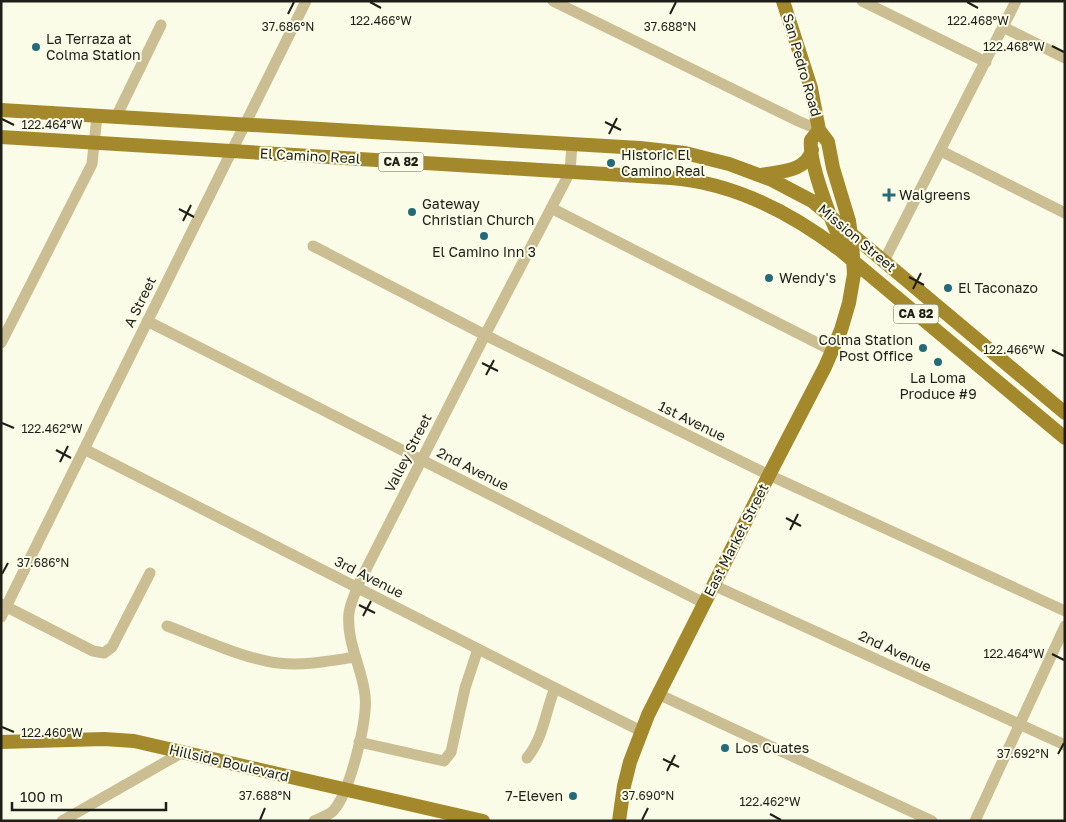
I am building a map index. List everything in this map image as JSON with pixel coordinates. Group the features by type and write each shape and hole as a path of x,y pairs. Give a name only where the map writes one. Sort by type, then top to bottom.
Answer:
{"main road":[{"name":"San Pedro Road","path":"783,1 811,88 819,130 828,142 830,158 851,233 853,261"},
{"name":"El Camino Real","path":"1,110 609,146"},
{"name":"San Pedro Road","path":"812,150 811,140 819,130"},
{"name":"El Camino Real","path":"1,138 682,179 704,182 736,192"},
{"name":"Mission Street","path":"609,146 685,153 719,160 761,175 807,198 830,215 1065,413"},
{"path":"761,175 802,165 808,159 812,150"},
{"path":"812,150 816,172 830,215 842,243 853,261"},
{"name":"Mission Street","path":"736,192 778,210 818,234 1065,438"},
{"name":"East Market Street","path":"619,821 627,774 641,730 768,475 833,351 849,303 853,280 853,261"},
{"name":"Hillside Boulevard","path":"1,742 104,739 134,742 483,821"}],"street":[{"name":"A Street","path":"3,609 306,1"},
{"path":"553,1 819,130"},
{"path":"862,1 986,62"},
{"path":"884,261 1016,1"},
{"path":"116,117 161,25"},
{"path":"1003,27 1065,58"},
{"path":"1,343 92,164 98,116"},
{"name":"Valley Street","path":"314,821 334,811 345,790 364,721 366,698 363,679 355,657 349,630 349,611 357,587 570,172 572,144"},
{"path":"941,151 1065,214"},
{"path":"551,208 833,351"},
{"name":"1st Avenue","path":"312,246 485,335 768,475 1065,611"},
{"name":"2nd Avenue","path":"147,321 704,603"},
{"name":"3rd Avenue","path":"84,449 478,650 641,730"},
{"path":"3,609 93,651 104,653 112,647 150,573"},
{"name":"2nd Avenue","path":"713,585 1065,745"},
{"path":"168,626 255,659 278,664 306,664 355,657"},
{"path":"975,821 1065,626"},
{"path":"359,742 444,761 451,752 465,688 478,650"},
{"path":"527,758 534,750 542,733 555,688"},
{"path":"658,694 932,821"},
{"path":"62,821 183,752"}],"place":[{"name":"La Terraza at Colma Station","path":"36,47"},
{"name":"Historic El Camino Real","path":"611,163"},
{"name":"Walgreens","path":"889,195"},
{"name":"Gateway Christian Church","path":"412,212"},
{"name":"El Camino Inn 3","path":"484,236"},
{"name":"Wendy's","path":"769,278"},
{"name":"El Taconazo","path":"948,288"},
{"name":"Colma Station Post Office","path":"923,348"},
{"name":"La Loma Produce #9","path":"938,362"},
{"name":"Los Cuates","path":"725,748"},
{"name":"7-Eleven","path":"573,796"}]}
